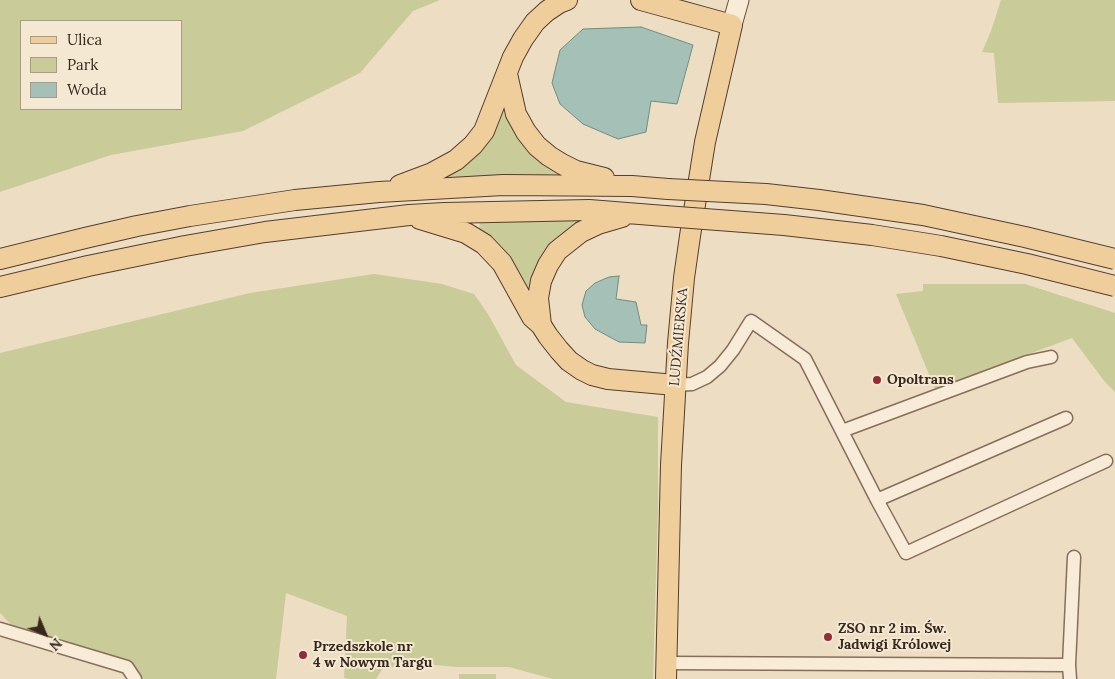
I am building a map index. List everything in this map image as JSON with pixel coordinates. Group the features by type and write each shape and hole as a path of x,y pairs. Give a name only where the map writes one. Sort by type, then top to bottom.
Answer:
{"main road":[{"path":"379,192 432,173 456,160 473,145 484,131 523,39 535,22 547,11 567,0"},
{"path":"641,0 732,25"},
{"name":"LUDŹMIERSKA","path":"666,671 671,465 678,343 690,236 707,133 732,25 740,0"},
{"path":"507,74 516,114 536,146 576,171 632,186"},
{"path":"0,259 85,238 190,216 295,200 379,192 503,185 632,186 775,195 818,200 923,215 1025,237 1115,260"},
{"path":"0,287 88,266 194,244 265,232 409,215 552,210 636,213 784,225 872,235 942,246 1027,264 1115,286"},
{"path":"541,325 538,298 541,281 556,251 581,232 598,224 636,213"},
{"path":"409,215 466,233 484,244 502,263 532,317 570,360 582,370 592,375 615,380 675,385"}],"street":[{"path":"675,385 692,384 707,377 720,366 733,350 751,321 805,359 906,553 1106,461"},
{"path":"842,431 1027,362 1051,357"},
{"path":"877,500 1066,418"},
{"path":"1070,679 1074,557"},
{"path":"0,629 127,667 135,679"},
{"path":"666,671 1069,665"}],"green space":[{"path":"0,0 440,0 413,11 360,73 243,131 111,155 0,192"},
{"path":"1001,0 1115,0 1115,101 998,103 994,53 982,52"},
{"path":"504,101 561,174 438,181"},
{"path":"596,220 550,248 539,259 531,297 522,276 501,246 479,231 480,222"},
{"path":"374,274 442,284 474,294 488,314 516,365 566,402 658,417 658,509 653,679 553,679 509,667 457,667 424,664 383,668 376,679 344,678 347,616 286,593 276,679 141,679 132,664 16,630 0,613 0,353 250,293"},
{"path":"923,284 1025,284 1115,313 1115,392 1105,382 1072,338 935,389 896,294 923,291"},
{"path":"459,674 496,674 496,679 459,679"}],"water":[{"path":"641,27 693,45 677,104 651,101 646,132 618,139 583,124 560,104 552,83 560,50 583,29"},
{"path":"619,276 616,299 636,302 641,325 647,325 645,343 619,342 595,329 585,317 582,305 586,291 595,283 609,277"}],"place":[{"name":"Opoltrans","path":"877,380"},
{"name":"ZSO nr 2 im. Św. Jadwigi Królowej","path":"828,637"},
{"name":"Przedszkole nr 4 w Nowym Targu","path":"303,655"}]}
